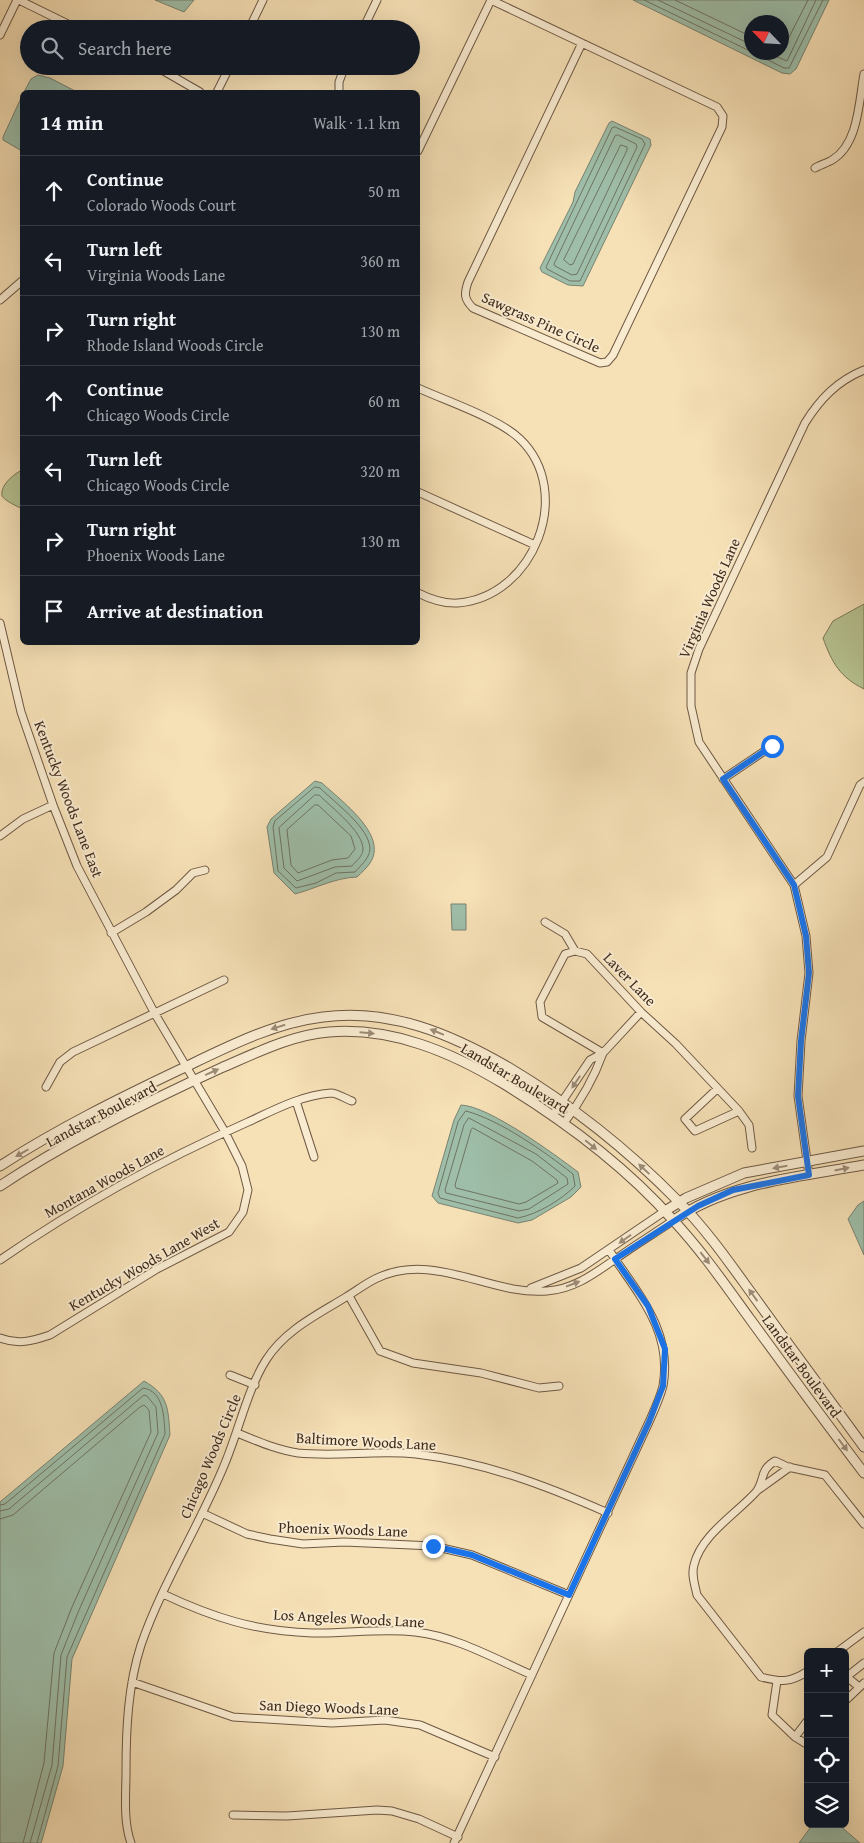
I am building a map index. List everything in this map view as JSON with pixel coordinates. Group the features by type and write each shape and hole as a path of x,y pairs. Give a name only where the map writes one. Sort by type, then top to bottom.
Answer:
{"street":[{"path":"0,35 18,0 59,20"},
{"path":"253,20 263,0"},
{"path":"367,20 377,0"},
{"path":"420,147 491,0"},
{"name":"Sawgrass Pine Circle","path":"491,0 582,43 717,107 723,116 722,127 613,354 607,362 600,363 473,308 465,298 468,282 582,43"},
{"path":"814,168 834,159 846,144 855,126 864,74"},
{"path":"171,75 197,90"},
{"path":"218,90 226,75"},
{"path":"339,90 342,75"},
{"path":"0,300 20,283"},
{"name":"Virginia Woods Lane","path":"809,1175 798,1096 801,1041 809,973 806,936 794,885 700,742 691,706 691,673 699,649 804,423 818,402 834,387 848,376 864,370"},
{"path":"420,389 510,431 529,449 536,460 544,477 546,496 542,526 535,545 515,576 491,594 457,603 438,600 420,594"},
{"path":"420,493 535,545"},
{"name":"Kentucky Woods Lane East","path":"0,623 20,712 53,805 78,866 155,1014 195,1080"},
{"path":"723,779 772,746"},
{"path":"794,885 827,857 860,786 864,782"},
{"path":"0,836 23,819 53,805"},
{"path":"111,932 146,912 176,890 193,873 205,870"},
{"path":"545,922 565,934 575,951 566,954 540,1002 542,1017 603,1053"},
{"name":"Laver Lane","path":"575,951 587,954 640,1012 676,1044 739,1111 749,1125 752,1148"},
{"path":"46,1087 60,1062 73,1052 224,980"},
{"path":"553,1115 590,1060 603,1053 640,1012"},
{"name":"Landstar Boulevard","path":"0,1166 113,1102 187,1066 280,1026 324,1016 372,1015 421,1025 454,1038 492,1058 574,1110 631,1156 679,1202 720,1251 864,1447"},
{"name":"Landstar Boulevard","path":"0,1186 70,1144 195,1080 281,1042 328,1032 369,1032 412,1040 448,1054 484,1072 553,1115 619,1167 665,1211 704,1257 864,1473"},
{"path":"564,1123 574,1110 598,1067 603,1053"},
{"name":"Kentucky Woods Lane West","path":"0,1338 13,1343 32,1342 50,1335 158,1269 229,1232 243,1212 248,1190 242,1166 195,1080"},
{"path":"717,1089 685,1119 695,1131 739,1111"},
{"name":"Montana Woods Lane","path":"0,1260 66,1216 162,1163 224,1132 296,1101 332,1093 352,1101"},
{"path":"296,1101 314,1157"},
{"path":"665,1211 679,1202 744,1173 864,1151"},
{"path":"674,1220 687,1211 733,1190 864,1165"},
{"name":"Chicago Woods Circle","path":"526,1290 562,1277 609,1250 665,1211"},
{"name":"Chicago Woods Circle","path":"131,1843 128,1834 126,1800 126,1729 132,1682 141,1648 163,1594 202,1514 266,1360 284,1338 376,1278 400,1271 438,1270 510,1288 526,1290 547,1291 569,1286 592,1276 674,1220"},
{"path":"233,1815 287,1816 377,1810 392,1811 419,1820 456,1840 608,1513 663,1386 665,1349 648,1306 609,1250"},
{"path":"349,1296 380,1351 413,1363 481,1373 539,1388 559,1386"},
{"path":"230,1374 255,1385"},
{"name":"Baltimore Woods Lane","path":"237,1433 270,1447 297,1453 414,1454 462,1461 547,1486 608,1513"},
{"path":"758,1490 766,1466 775,1461 790,1467 825,1475 864,1524"},
{"path":"790,1467 758,1490 704,1543 694,1565 693,1580 697,1595 761,1677 777,1681 795,1680 804,1674"},
{"name":"Phoenix Woods Lane","path":"202,1514 247,1534 303,1544 344,1542 433,1546 452,1550 504,1566 569,1595"},
{"name":"Los Angeles Woods Lane","path":"163,1594 224,1620 277,1630 312,1633 415,1632 464,1646 532,1675"},
{"path":"842,1648 864,1632"},
{"path":"849,1675 864,1663"},
{"path":"849,1679 861,1685 849,1697"},
{"path":"777,1681 772,1715 795,1737 804,1742"},
{"name":"San Diego Woods Lane","path":"132,1682 233,1716 332,1723 385,1720 420,1726 495,1757"},
{"path":"795,1737 804,1725"}],"shaded area":[{"path":"20,471 20,508 8,502 2,496 3,488"},
{"path":"864,604 864,689 849,679 838,668 823,638 833,621"}],"water":[{"path":"155,0 194,0 184,12"},
{"path":"633,0 829,0 796,69 790,74 782,73 755,60 789,60 789,15 744,15 744,54"},
{"path":"38,75 50,78 73,90 25,90 31,79"},
{"path":"20,100 20,150 3,140"},
{"path":"612,121 650,139 651,145 583,286 568,285 542,272 540,268 573,202 575,192 609,123"},
{"path":"315,781 322,783 360,819 373,841 374,852 369,865 357,877 333,881 295,894 274,873 267,827 271,819"},
{"path":"451,904 466,904 466,930 452,930"},
{"path":"461,1105 488,1113 538,1143 578,1172 581,1187 571,1197 532,1220 518,1223 438,1203 432,1196 454,1120"},
{"path":"864,1201 864,1255 848,1219 858,1205"},
{"path":"144,1381 163,1397 166,1404 170,1435 72,1659 63,1766 41,1843 0,1843 0,1502"},
{"path":"810,1828 843,1828 860,1843 799,1843"}],"route":[{"path":"433,1546 472,1555 504,1566 569,1595 649,1422 663,1386 665,1349 648,1306 615,1259 687,1211 733,1190 809,1175 798,1096 801,1041 809,973 806,936 794,885 723,779 772,746"}]}
